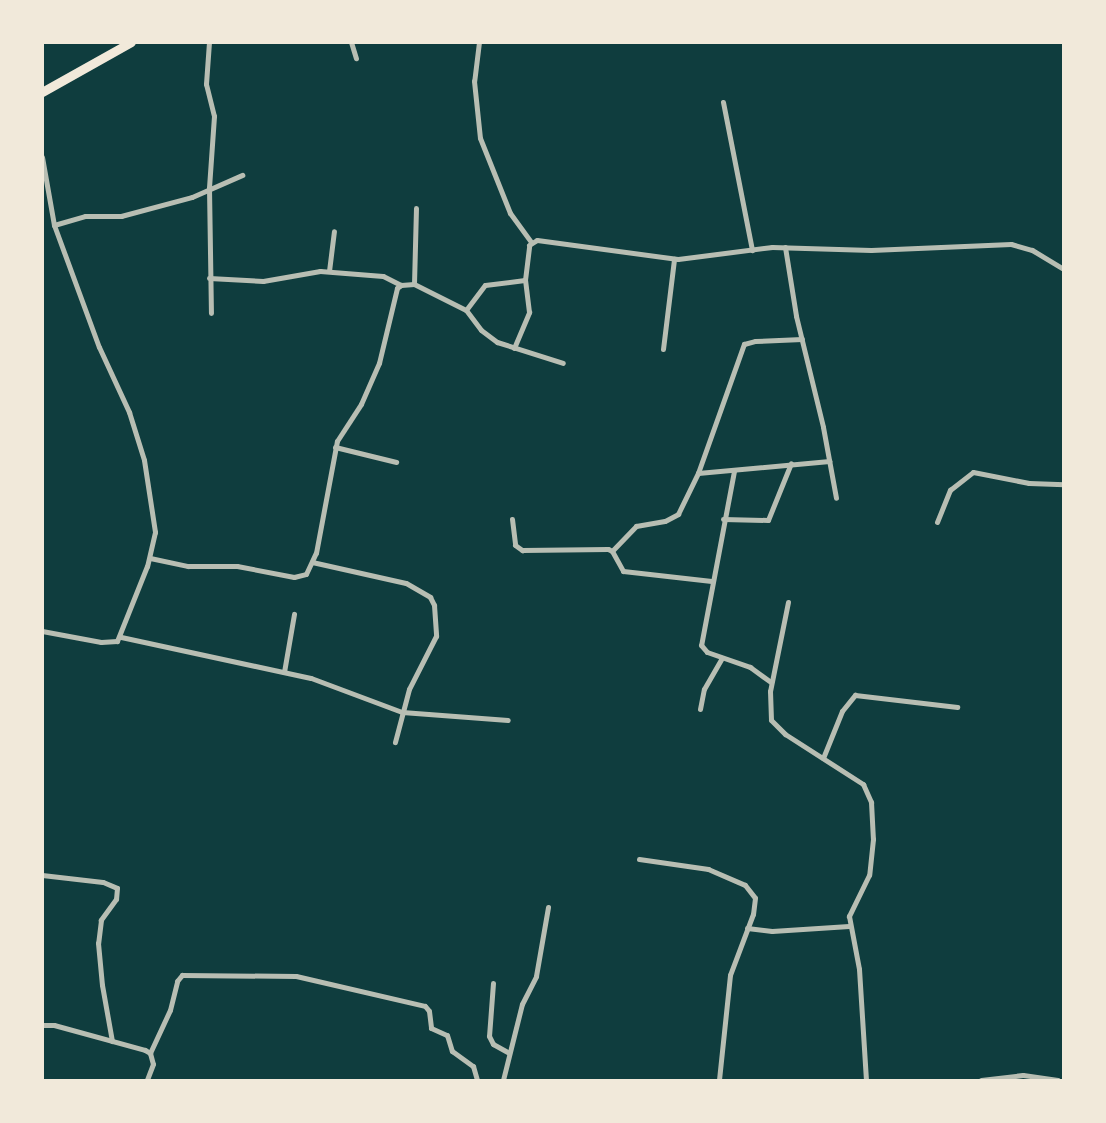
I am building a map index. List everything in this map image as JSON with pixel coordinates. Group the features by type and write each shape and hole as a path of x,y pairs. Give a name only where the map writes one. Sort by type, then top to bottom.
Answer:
{"main road":[{"path":"42,92 130,42"}],"street":[{"path":"209,42 206,84 214,116 209,188 211,313"},
{"path":"351,42 356,58"},
{"path":"479,42 474,81 480,138 510,212 531,242"},
{"path":"724,102 752,250"},
{"path":"42,157 54,225 99,347 129,412 144,460 155,532 150,558 121,637 111,643 42,631"},
{"path":"54,225 85,216 121,216 192,196 242,175"},
{"path":"414,284 416,208"},
{"path":"329,271 334,231"},
{"path":"531,242 543,240 674,259 695,260 785,246 851,250 1011,244 1032,250 1064,269"},
{"path":"514,348 529,312 526,280 527,254 531,242"},
{"path":"785,246 802,339 836,498"},
{"path":"663,349 674,259"},
{"path":"209,278 263,281 307,271 383,276 401,285 414,284 466,310 488,336 514,348 563,363"},
{"path":"466,310 485,285 526,280"},
{"path":"150,558 188,566 237,566 294,577 306,574 312,562 335,447 341,432 361,404 379,364 395,293 401,285"},
{"path":"612,551 636,526 673,519 698,473 744,344 755,341 802,339"},
{"path":"335,447 396,462"},
{"path":"698,473 829,461"},
{"path":"723,519 768,520 791,463"},
{"path":"734,471 711,581 701,644 707,652 750,667 771,682"},
{"path":"937,522 950,490 973,472 1029,483 1064,484"},
{"path":"512,519 515,545 522,550 600,548 612,551 623,571 711,581"},
{"path":"312,562 406,583 430,597 437,617 436,636 409,689 395,742"},
{"path":"788,602 771,682 769,712 777,729 863,784 871,802 873,839 869,875 851,908 849,926 858,969 866,1080"},
{"path":"284,672 294,614"},
{"path":"121,637 284,672 355,692 402,712 508,720"},
{"path":"700,709 704,689 722,658"},
{"path":"823,758 842,711 854,695 957,707"},
{"path":"639,859 693,864 745,885 752,890 756,906 730,975 719,1080"},
{"path":"42,875 103,882 117,888 116,899 101,920 98,943 102,985 112,1041"},
{"path":"503,1080 522,1004 536,976 548,907"},
{"path":"747,928 772,931 849,926"},
{"path":"148,1080 153,1064 150,1053 170,1010 177,981 182,975 231,978 285,976 425,1006 429,1011 430,1028 446,1034 452,1052 473,1066 477,1080"},
{"path":"493,983 489,1036 493,1044 509,1053"},
{"path":"42,1025 54,1025 150,1053"},
{"path":"981,1080 1023,1074 1058,1080"}]}
